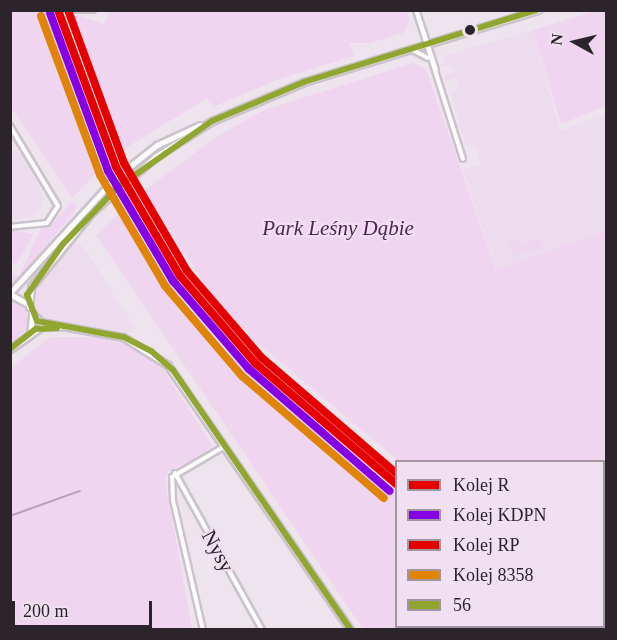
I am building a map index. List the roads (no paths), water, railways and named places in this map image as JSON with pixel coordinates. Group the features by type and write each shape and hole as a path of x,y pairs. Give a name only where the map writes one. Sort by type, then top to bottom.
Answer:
{"street":[{"path":"69,10 93,10"},
{"path":"29,307 10,294 114,178 160,143 272,93 538,10"},
{"path":"416,11 463,159"},
{"path":"427,44 436,74"},
{"path":"411,49 430,60"},
{"path":"212,121 133,174 118,187 48,263 28,292 29,307 41,322 123,337 157,356 178,376 351,630"},
{"path":"10,126 55,194 58,206 52,220 10,227"},
{"path":"30,335 32,313"},
{"path":"10,350 40,328 80,329"},
{"path":"203,630 173,500 174,473 226,445"},
{"name":"Nysy","path":"174,473 262,630"}],"waterway":[{"path":"10,516 80,491"}],"rail line":[{"name":"R","path":"58,10 116,167 180,276 255,363 395,483"},
{"name":"RP","path":"68,10 124,163 187,271 261,357 395,472"},
{"name":"KDPN","path":"50,13 108,171 173,281 249,369 390,491"},
{"name":"8358","path":"41,16 100,175 165,286 242,376 384,498"}],"park label":[{"name":"Park Leśny Dąbie","path":"338,228"}]}
